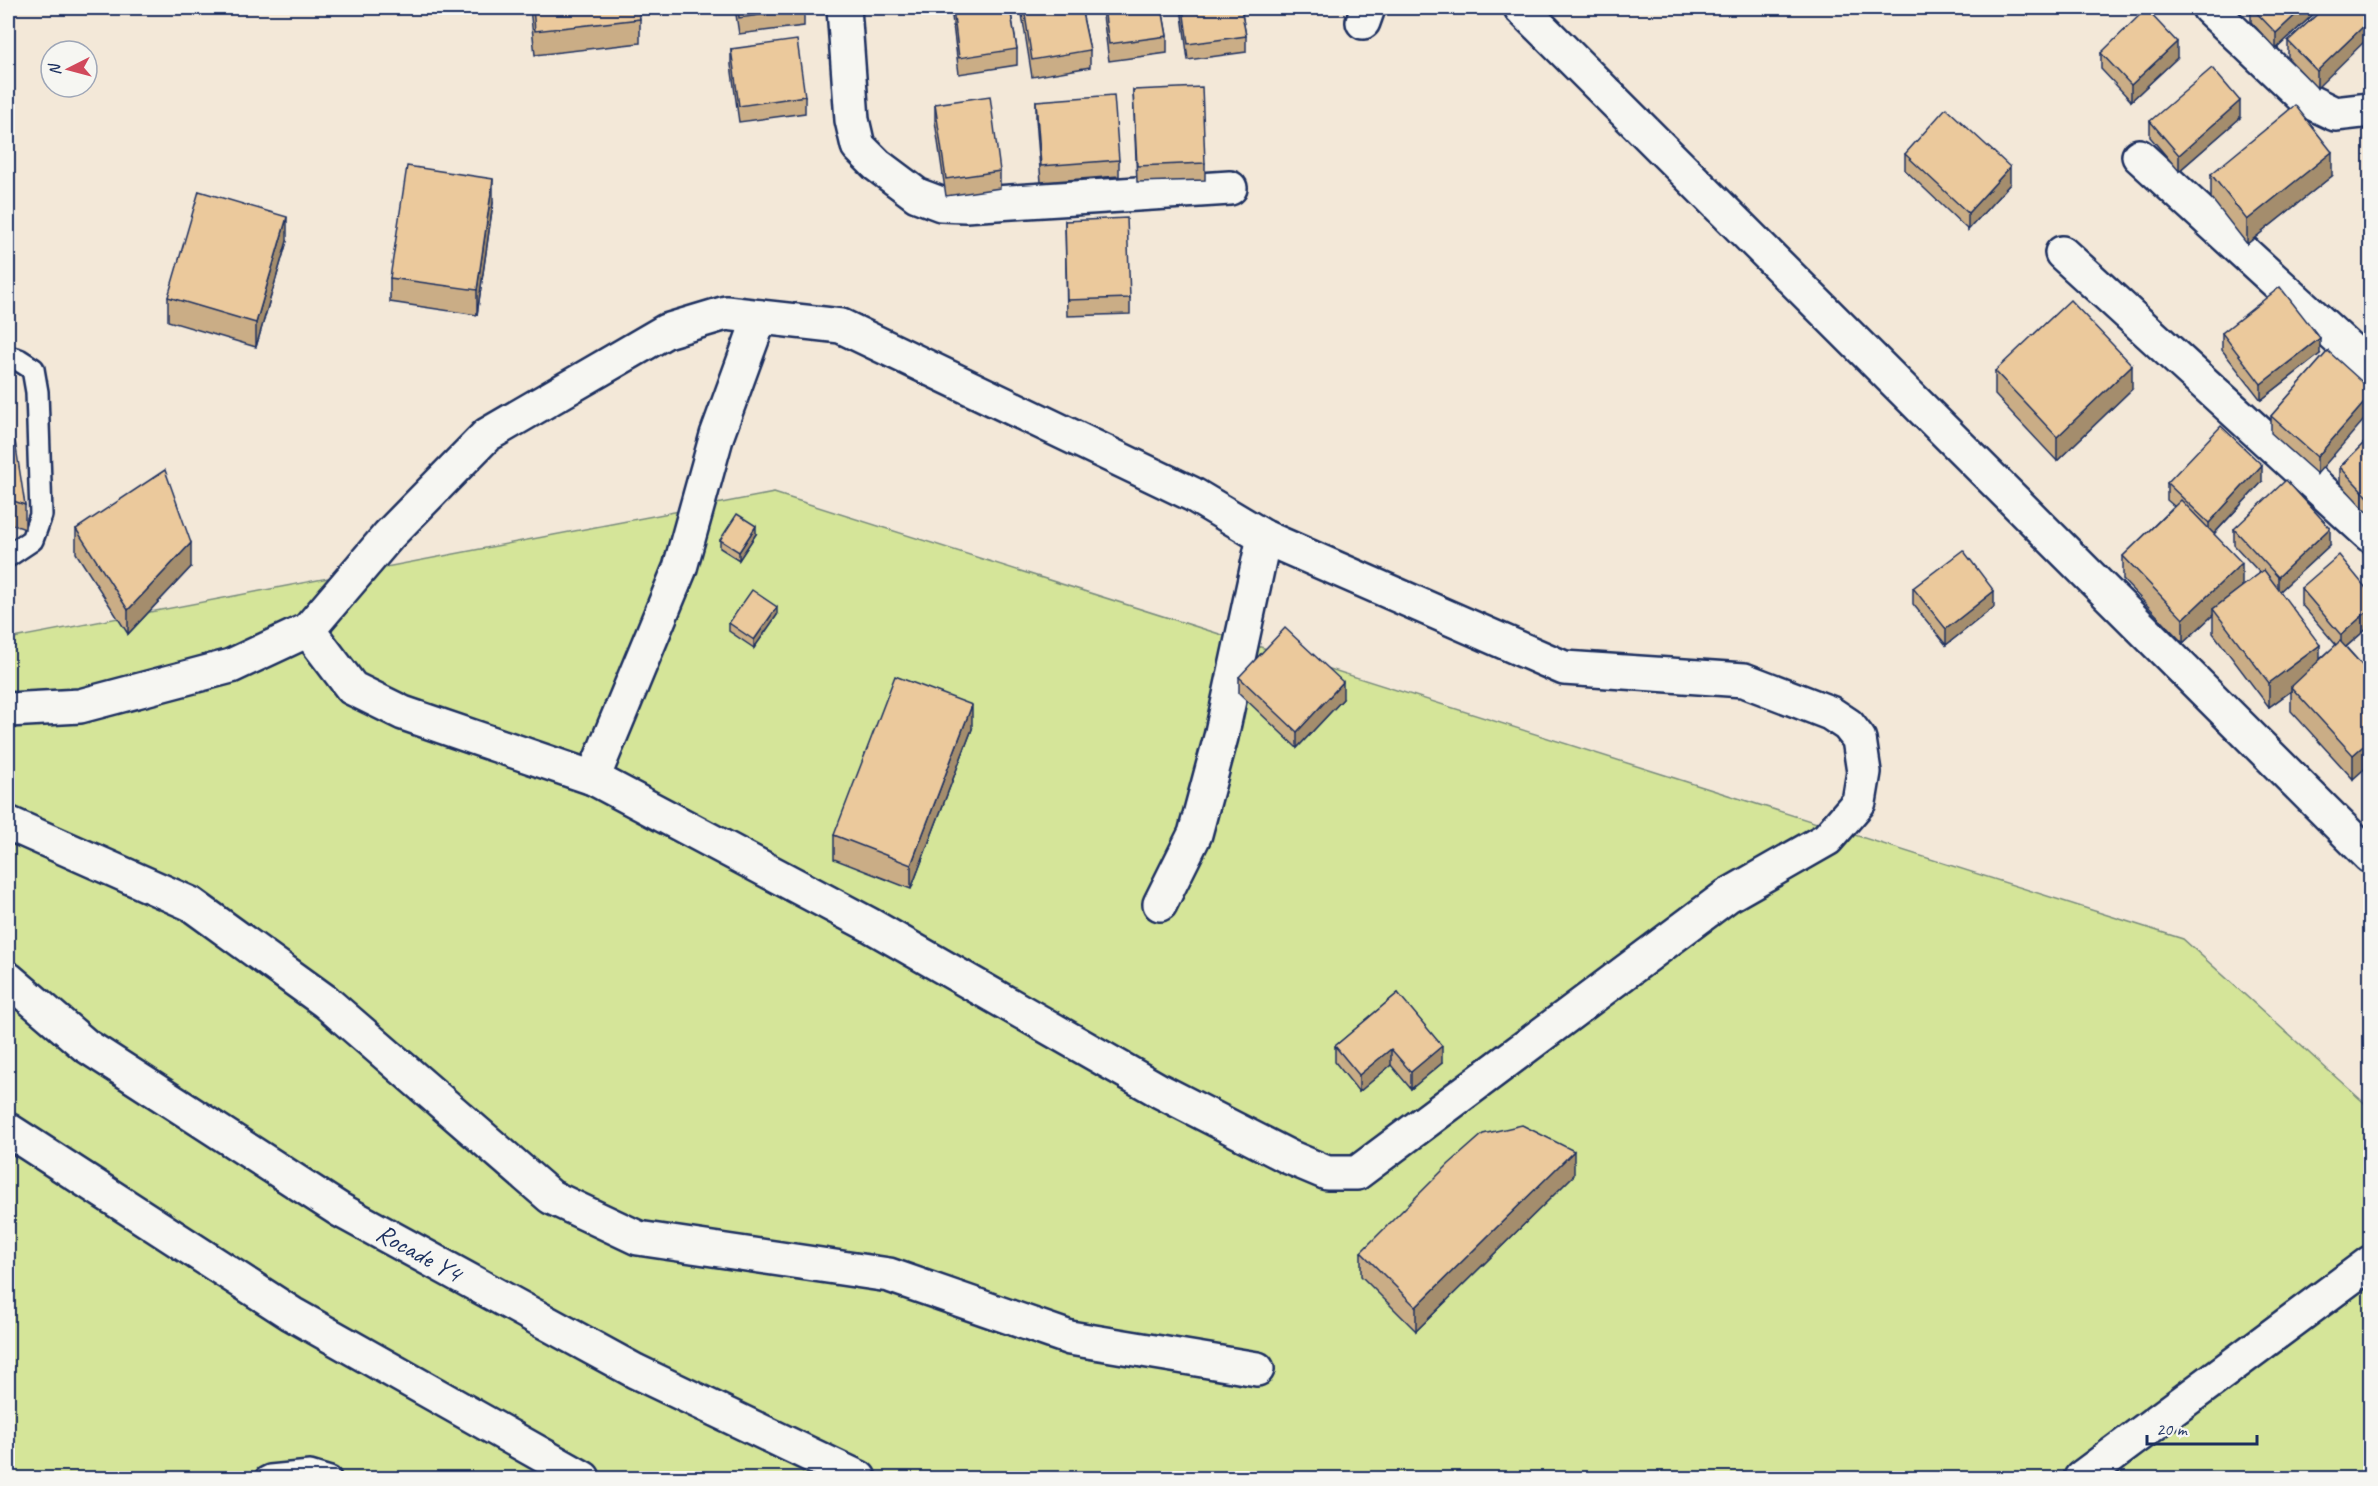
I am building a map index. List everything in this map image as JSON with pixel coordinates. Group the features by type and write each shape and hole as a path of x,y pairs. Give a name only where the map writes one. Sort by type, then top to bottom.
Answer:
{"main road":[{"path":"844,8 852,120 858,146 877,165 917,195 941,204 965,205 1230,188"},
{"path":"1521,8 2365,840"},
{"path":"2209,8 2306,100 2335,114 2370,110"},
{"path":"2139,156 2370,368"},
{"path":"2062,253 2370,535"},
{"path":"8,710 80,706 188,678 231,666 308,630 389,535 487,435 666,331 726,313 841,326 1192,494 1264,537 1564,668 1744,680 1830,713 1848,725 1859,739 1864,772 1859,802 1827,839 1727,896 1357,1173 1327,1173 1289,1157 1160,1091 870,925 593,778 403,713 352,688 308,630"},
{"path":"593,778 680,568 717,435 760,317"},
{"path":"1160,904 1195,834 1221,736 1264,537"},
{"path":"8,823 191,904 326,1002 551,1197 638,1239 890,1275 1070,1338 1257,1369"},
{"name":"Rocade Y4","path":"8,979 86,1045 340,1210 635,1371 859,1479"},
{"path":"8,1130 292,1314 583,1479"},
{"path":"2081,1479 2370,1263"}],"lane":[{"path":"8,357 20,360 33,369 37,392 41,515 32,540 8,556"},
{"path":"266,1479 270,1476 310,1472 330,1479"}],"green space":[{"path":"774,493 2183,939 2370,1108 2370,1478 8,1478 8,639"}],"building":[{"path":"533,8 638,8 640,19 535,31"},
{"path":"738,8 804,8 804,9 739,18"},
{"path":"953,8 1010,8 1017,49 959,58"},
{"path":"1024,8 1081,8 1090,50 1032,60"},
{"path":"1104,8 1162,8 1167,36 1109,44"},
{"path":"1183,8 1241,8 1246,36 1188,44"},
{"path":"2252,8 2303,8 2276,33"},
{"path":"2324,8 2370,8 2370,20 2317,71 2288,41"},
{"path":"2146,9 2177,42 2131,85 2101,53"},
{"path":"797,40 805,96 739,106 731,49"},
{"path":"2212,68 2240,101 2179,155 2150,121"},
{"path":"1202,87 1205,163 1137,166 1133,90"},
{"path":"1114,95 1119,160 1041,166 1036,101"},
{"path":"990,96 1000,171 946,179 935,104"},
{"path":"2295,105 2332,152 2247,220 2211,174"},
{"path":"1946,108 2010,167 1968,213 1905,154"},
{"path":"407,166 493,179 477,290 390,278"},
{"path":"199,191 287,217 256,323 168,297"},
{"path":"1127,218 1130,298 1067,300 1065,221"},
{"path":"2280,287 2320,338 2261,384 2222,333"},
{"path":"2070,300 2132,365 2057,437 1995,371"},
{"path":"2328,351 2370,389 2370,396 2317,457 2271,416"},
{"path":"2221,426 2262,465 2209,523 2167,483"},
{"path":"8,437 15,441 25,505 8,499"},
{"path":"2370,437 2370,499 2340,467"},
{"path":"165,470 191,543 128,610 76,529"},
{"path":"2286,480 2330,528 2278,577 2234,529"},
{"path":"2181,500 2242,563 2183,619 2123,556"},
{"path":"737,514 756,526 739,552 720,540"},
{"path":"1963,550 1994,591 1946,629 1913,588"},
{"path":"2339,555 2370,593 2370,609 2341,635 2301,588"},
{"path":"2264,570 2320,645 2269,683 2213,609"},
{"path":"752,590 777,607 754,640 729,623"},
{"path":"1285,628 1343,682 1297,732 1239,677"},
{"path":"2340,641 2370,674 2370,740 2353,755 2291,687"},
{"path":"895,676 972,705 911,865 834,835"},
{"path":"1398,993 1442,1046 1411,1072 1391,1049 1359,1075 1335,1046"},
{"path":"1522,1125 1574,1151 1416,1307 1361,1252 1449,1164 1483,1134"}]}
